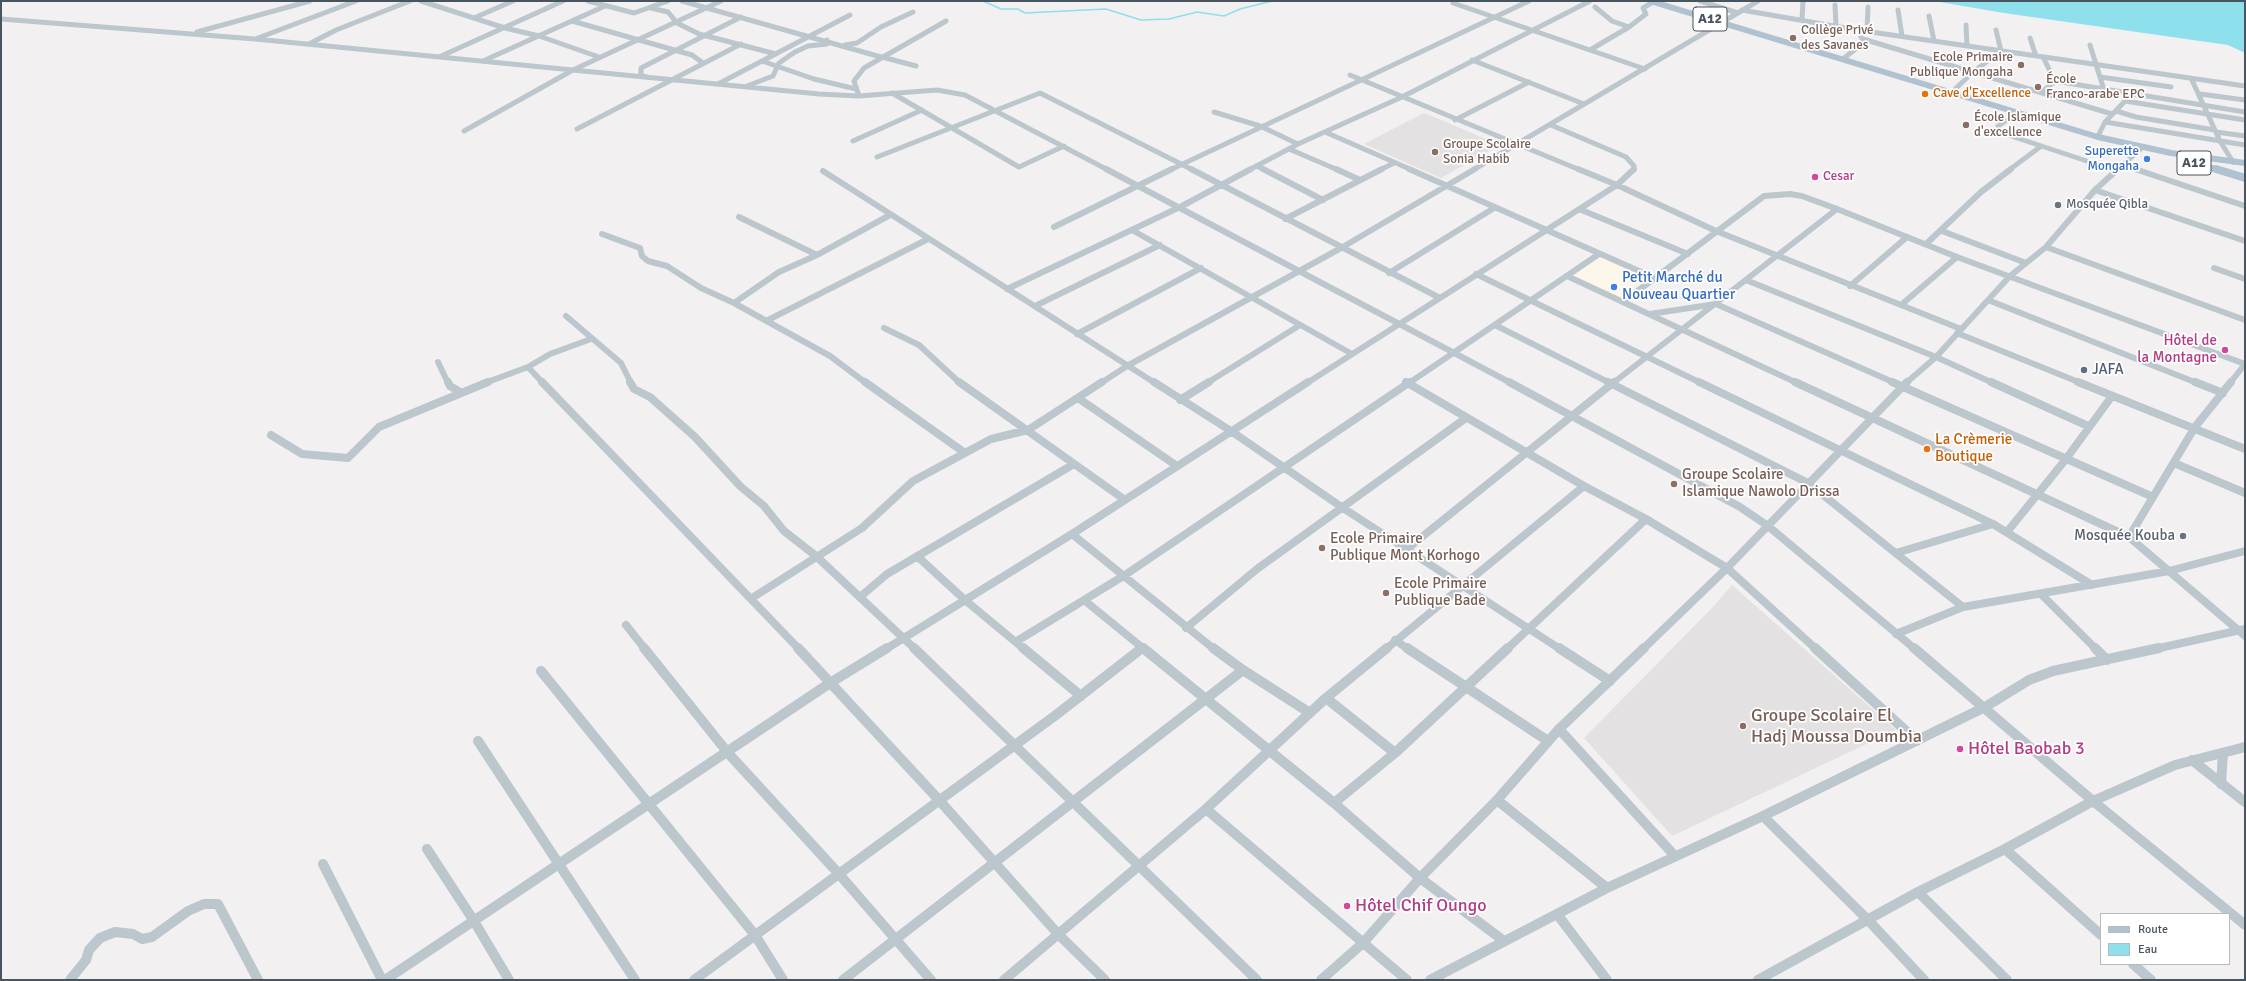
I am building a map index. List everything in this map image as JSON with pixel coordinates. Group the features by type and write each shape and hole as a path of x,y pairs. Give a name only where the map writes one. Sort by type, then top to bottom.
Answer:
{"main road":[{"name":"A12","path":"1651,1 1952,92 2206,163 2245,178"},
{"name":"A12","path":"1770,37 2098,137 2245,164"},
{"name":"A12","path":"2206,163 2245,160"}],"street":[{"path":"192,33 310,1"},
{"path":"255,39 356,1"},
{"path":"308,44 336,30 410,1"},
{"path":"421,1 505,28 539,36 599,57"},
{"path":"501,1 510,2"},
{"path":"438,57 563,1"},
{"path":"588,1 634,13 668,1"},
{"path":"682,1 827,40 916,66"},
{"path":"464,131 573,70 677,23 721,1"},
{"path":"1054,227 1260,126 1529,1"},
{"path":"1007,289 1180,207 1298,144 1402,97 1590,1"},
{"path":"1590,50 1629,27 1646,14 1643,8 1651,1"},
{"path":"1700,1 1740,12 2245,86"},
{"path":"752,598 862,528 913,481 991,439 1028,430 1127,366 1341,248 1517,144 1551,126 1584,104 1724,23 1758,1"},
{"path":"1802,20 1803,1"},
{"path":"474,18 510,2"},
{"path":"1452,3 1645,69"},
{"path":"1835,5 1836,26"},
{"path":"482,62 606,6"},
{"path":"1867,31 1868,7"},
{"path":"651,8 668,12 677,23 706,35 776,54"},
{"path":"1595,8 1612,20 1629,27"},
{"path":"1898,10 1902,36"},
{"path":"844,45 857,43 881,27 913,12"},
{"path":"717,84 850,15"},
{"path":"1929,16 1934,41"},
{"path":"650,78 640,75 641,68 673,50 741,17"},
{"path":"1,19 192,33 743,87 859,96 945,90 965,95 1573,415 1740,508 1768,526 1985,707 2093,801 2245,925"},
{"path":"572,21 609,30 637,41 692,55 703,63"},
{"path":"859,96 854,81 864,68 946,21"},
{"path":"1966,25 1967,46"},
{"path":"1857,30 1857,34 1863,39 2114,112 2245,136"},
{"path":"1996,30 2001,51"},
{"path":"2030,38 2036,56"},
{"path":"1843,59 1864,42 1863,39"},
{"path":"743,87 773,76 779,63 795,52 808,46 827,44 827,40"},
{"path":"577,129 741,44"},
{"path":"2090,45 2104,90"},
{"path":"1952,92 1973,72 2001,51"},
{"path":"2043,57 2054,81"},
{"path":"1472,60 1584,104"},
{"path":"762,61 814,79 856,89"},
{"path":"1350,75 1455,120 1617,185 1716,231 1902,306 2112,396 2195,427 2245,449"},
{"path":"2166,75 2177,101"},
{"path":"2100,77 2171,87"},
{"path":"2191,78 2200,94 2220,141 2232,161"},
{"path":"2042,92 2054,81"},
{"path":"2054,81 2245,112"},
{"path":"1455,120 1529,82"},
{"path":"892,93 1019,167 1064,146"},
{"path":"2099,134 2105,122 2125,101 2126,93"},
{"path":"877,157 995,110 1040,94 1183,164 1285,219 1440,298"},
{"path":"2200,94 2245,100"},
{"path":"2125,101 2245,120"},
{"path":"852,141 922,110"},
{"path":"1214,112 1260,126 1298,144"},
{"path":"2018,113 1998,126 1996,129 2008,136 2040,147 2119,168 2245,206"},
{"path":"2105,122 2245,145"},
{"path":"385,980 728,753 830,683 1072,534 1544,230 1617,185 1634,171 1634,166 1626,157 1551,126"},
{"path":"1325,132 1657,279"},
{"path":"1321,980 1363,943 1420,878 1497,800 1559,729 1610,682 1727,568 1902,386 1936,357 2010,276 2046,247 2095,190 2142,146"},
{"path":"1926,244 1981,192 2040,147"},
{"path":"1289,149 1360,180"},
{"path":"1285,219 1394,163"},
{"path":"1256,166 1323,200"},
{"path":"824,171 890,215 1231,431 1343,508 1528,627 1610,682"},
{"path":"2095,190 2245,241"},
{"path":"1623,302 1657,279 1716,231 1764,196 1790,194 1802,196 1957,257 2245,364 2195,427 2129,538"},
{"path":"1389,273 1494,208"},
{"path":"1579,209 1688,254"},
{"path":"1406,549 1647,355 1680,329 1716,304 1836,209"},
{"path":"734,303 779,272 817,255 890,215"},
{"path":"739,217 817,255"},
{"path":"1132,230 1253,296 1300,325 1352,354"},
{"path":"1942,230 2026,263"},
{"path":"602,234 640,248 642,256 648,261 667,266 701,288 734,303 830,356 916,420 965,453"},
{"path":"1850,286 1907,237"},
{"path":"766,321 903,250 928,239"},
{"path":"1035,306 1160,245"},
{"path":"2046,247 2245,320"},
{"path":"1017,641 1125,575 1406,382 1495,325 1598,254"},
{"path":"1902,306 1957,257"},
{"path":"1077,334 1201,268"},
{"path":"2214,268 2245,279"},
{"path":"1476,274 1647,355 1839,451 1993,524 2092,585"},
{"path":"1567,276 2129,538 2243,632"},
{"path":"1746,280 1936,357 2088,426"},
{"path":"1988,300 2223,393"},
{"path":"1649,314 1716,304 2153,497"},
{"path":"566,316 591,339 621,363 634,389 650,397 695,437 740,486 764,506 784,531 816,556 904,638 1257,980"},
{"path":"1180,400 1300,325"},
{"path":"1495,325 1808,483 1963,607"},
{"path":"884,328 919,345 966,387 1125,500"},
{"path":"271,435 302,454 348,458 379,427 460,392 528,367 550,354 591,339"},
{"path":"438,362 450,386 460,392"},
{"path":"528,367 752,598 939,800 993,863 1058,934 1105,980"},
{"path":"1406,382 1584,486 1646,519 1727,568 1917,741"},
{"path":"2006,532 2066,459 2088,426 2112,396"},
{"path":"1078,398 1177,466"},
{"path":"1186,628 1257,569 1466,418"},
{"path":"2174,463 2245,494"},
{"path":"860,597 887,574 1074,464"},
{"path":"1004,980 1206,809 1326,698 1461,585 1584,486"},
{"path":"1334,804 1395,752 1646,519"},
{"path":"1896,553 1993,524"},
{"path":"1072,534 1125,575 1186,628 1244,670 1310,713"},
{"path":"1896,634 1963,607 2169,571 2245,551"},
{"path":"917,556 965,600 1017,641 1081,696"},
{"path":"2041,594 2107,660"},
{"path":"1084,600 1268,752 1334,804 1420,878 1504,941"},
{"path":"626,625 728,753 839,874 931,980"},
{"path":"1430,980 1445,977 1504,941 1674,855 1764,816 1985,707 2029,680 2053,672 2243,632"},
{"path":"1396,640 1464,687 1548,741"},
{"path":"694,980 1081,696 1142,648"},
{"path":"843,980 1204,699 1244,670"},
{"path":"541,671 755,935 783,980"},
{"path":"1326,698 1395,752"},
{"path":"1559,729 1674,855"},
{"path":"478,741 560,863 635,980"},
{"path":"1765,978 1918,892 2005,850 2093,801 2175,765 2245,747"},
{"path":"2221,784 2223,752"},
{"path":"2192,760 2245,802"},
{"path":"1497,800 1607,888"},
{"path":"1206,809 1407,980"},
{"path":"1764,816 1868,920 1924,980"},
{"path":"427,849 474,921 509,980"},
{"path":"2005,850 2100,934"},
{"path":"324,864 382,980"},
{"path":"1918,892 2007,980"},
{"path":"70,980 86,960 89,950 100,938 116,932 133,934 142,939 152,937 188,911 204,904 218,904 258,980"},
{"path":"1557,914 1607,980"},
{"path":"2134,965 2151,980"}],"shaded area":[{"name":"Groupe Scolaire Sonia Habib","path":"1424,113 1500,145 1441,178 1364,144"},
{"name":"Petit Marché du Nouveau Quartier","path":"1598,256 1646,276 1619,298 1571,276"},
{"name":"Groupe Scolaire El Hadj Moussa Doumbia","path":"1732,585 1896,730 1672,836 1584,738 1711,609"}],"water":[{"path":"1934,1 2245,1 2245,53 2228,45 2004,13"}],"waterway":[{"path":"983,1 1001,9 1018,9 1025,13 1106,9 1141,20 1169,19 1197,12 1224,16 1240,9 1272,1"}],"place":[{"name":"Collège Privé des Savanes","path":"1793,38"},
{"name":"Ecole Primaire Publique Mongaha","path":"2021,65"},
{"name":"École Franco-arabe EPC","path":"2038,87"},
{"name":"Cave d'Excellence","path":"1925,94"},
{"name":"École Islamique d'excellence","path":"1966,125"},
{"name":"Groupe Scolaire Sonia Habib","path":"1435,152"},
{"name":"Superette Mongaha","path":"2147,159"},
{"name":"Cesar","path":"1815,177"},
{"name":"Mosquée Qibla","path":"2058,205"},
{"name":"Petit Marché du Nouveau Quartier","path":"1614,287"},
{"name":"Hôtel de la Montagne","path":"2225,350"},
{"name":"JAFA","path":"2084,370"},
{"name":"La Crèmerie Boutique","path":"1927,449"},
{"name":"Groupe Scolaire Islamique Nawolo Drissa","path":"1674,484"},
{"name":"Mosquée Kouba","path":"2183,536"},
{"name":"Ecole Primaire Publique Mont Korhogo","path":"1322,548"},
{"name":"Ecole Primaire Publique Bade","path":"1386,593"},
{"name":"Groupe Scolaire El Hadj Moussa Doumbia","path":"1743,726"},
{"name":"Hôtel Baobab 3","path":"1960,749"},
{"name":"Hôtel Chif Oungo","path":"1347,906"}]}
